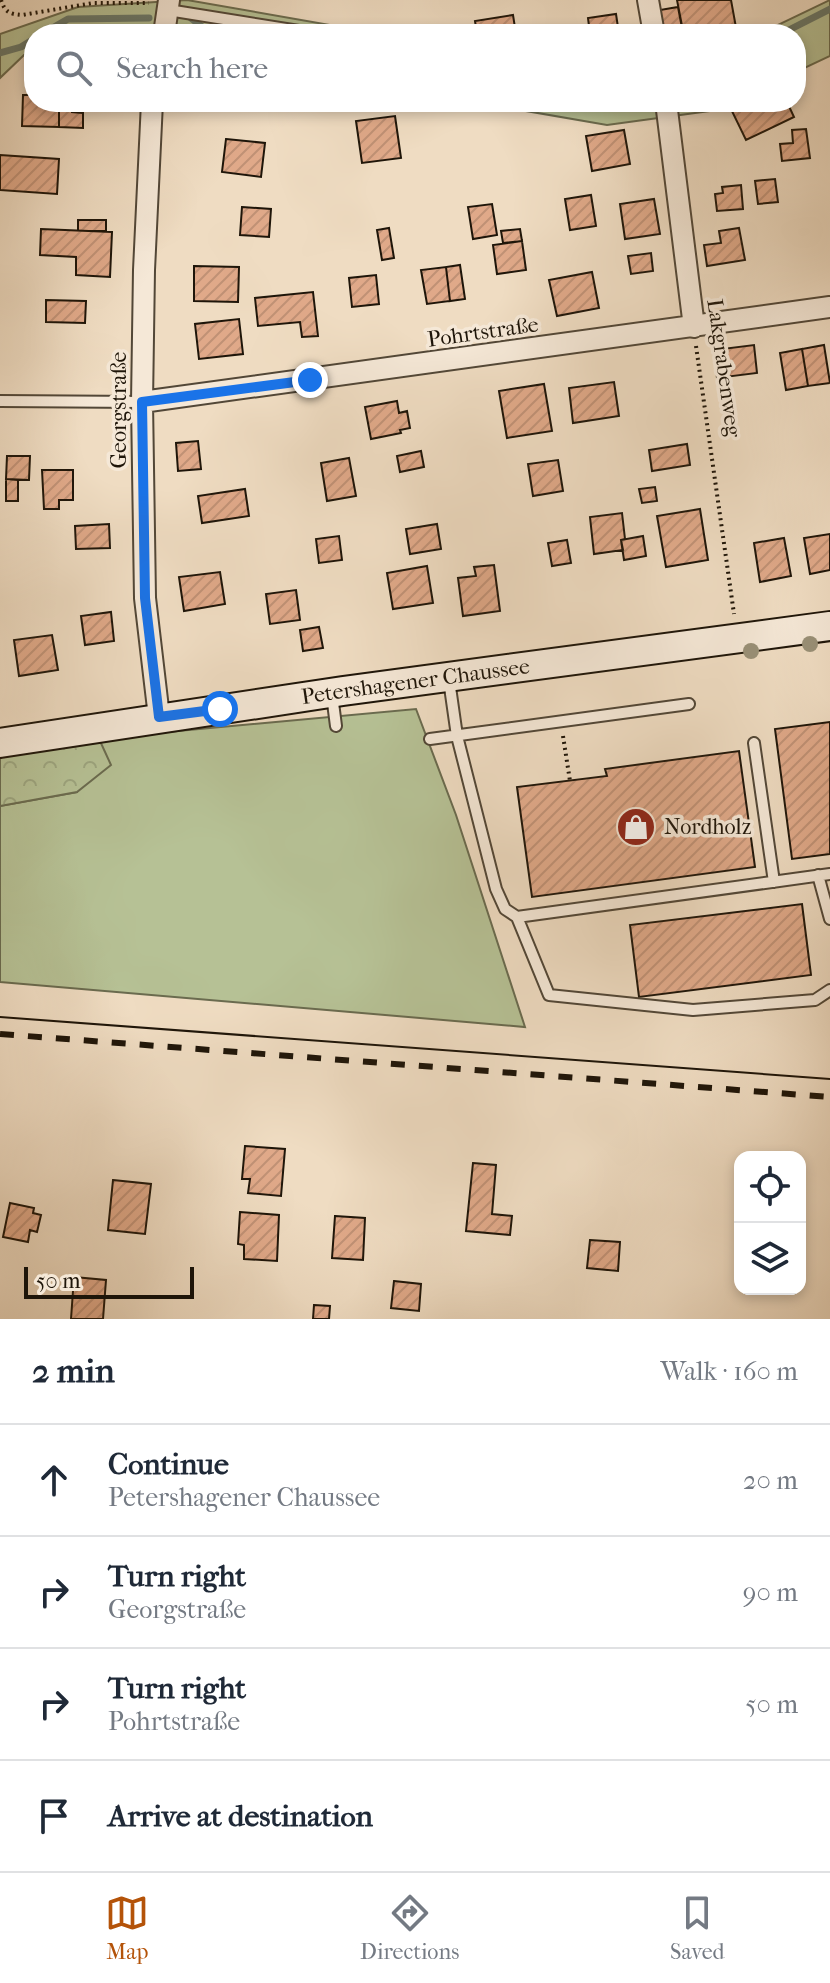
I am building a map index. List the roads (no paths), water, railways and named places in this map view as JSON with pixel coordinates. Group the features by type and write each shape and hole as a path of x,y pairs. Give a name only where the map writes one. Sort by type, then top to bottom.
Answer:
{"street":[{"path":"648,0 652,24"},
{"name":"Georgstraße","path":"152,112 142,402 145,598 159,717"},
{"name":"Lakgrabenweg","path":"668,112 694,327"},
{"name":"Pohrtstraße","path":"142,402 830,307"},
{"name":"Petershagener Chaussee","path":"0,743 448,676 830,626"}],"lane":[{"path":"169,5 267,24"},
{"path":"0,401 142,402"},
{"path":"448,676 457,736 496,889 505,909 517,917 549,995 693,1010 815,1000 830,990"},
{"path":"332,693 336,726"},
{"path":"430,739 689,704"},
{"path":"754,743 774,882"},
{"path":"517,917 824,875 830,919"}],"waterway":[{"path":"801,24 830,9"},
{"path":"59,24 68,19 149,18"},
{"path":"191,18 198,24"},
{"path":"0,53 24,45"}],"tram line":[{"path":"0,1017 830,1079"}],"railway":[{"path":"0,1034 830,1097"}],"place":[{"name":"Nordholz","path":"636,827"}]}
